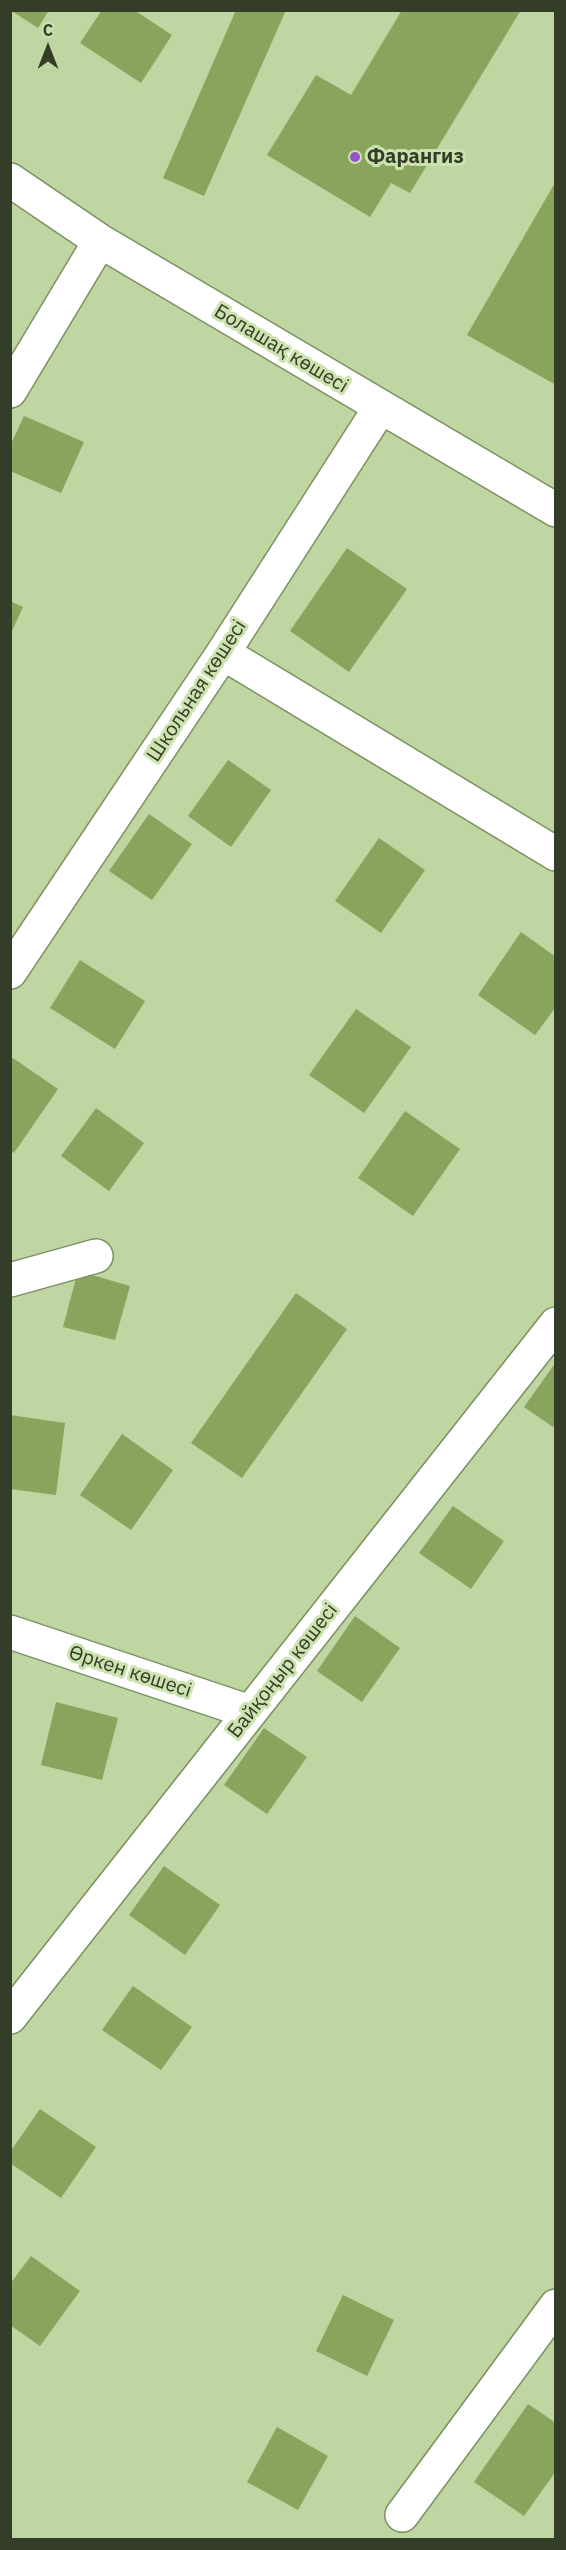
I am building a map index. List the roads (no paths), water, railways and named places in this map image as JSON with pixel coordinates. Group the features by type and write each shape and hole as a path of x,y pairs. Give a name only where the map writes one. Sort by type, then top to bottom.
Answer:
{"street":[{"name":"Болашақ көшесі","path":"10,180 100,241 555,510"},
{"path":"10,391 100,241"},
{"name":"Школьная көшесі","path":"10,972 223,653 380,408"},
{"path":"223,653 555,854"},
{"path":"10,1280 96,1256"},
{"name":"Байқоңыр көшесі","path":"10,2017 555,1324"},
{"name":"Өркен көшесі","path":"10,1632 250,1712"},
{"path":"402,2515 555,2306"}],"place":[{"name":"Фарангиз","path":"355,157"}]}
